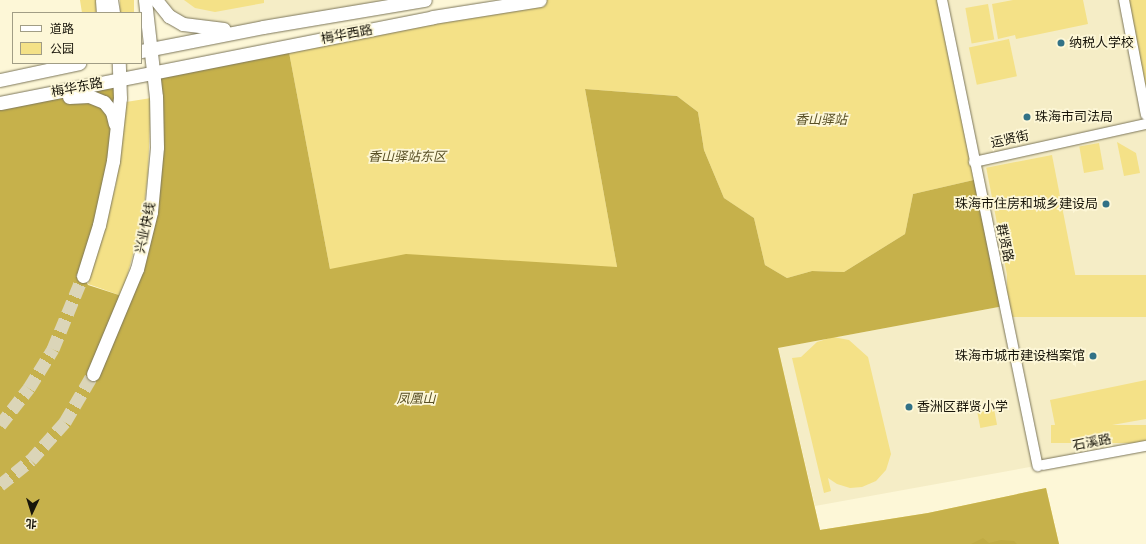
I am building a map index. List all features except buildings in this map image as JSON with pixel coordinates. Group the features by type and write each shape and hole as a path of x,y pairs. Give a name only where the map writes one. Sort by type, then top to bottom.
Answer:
{"main road":[{"path":"102,0 103,12"},
{"path":"111,0 113,12"},
{"name":"兴业快线","path":"93,374 127,294 148,230 157,147 154,73 146,50 145,0"},
{"path":"156,0 174,19 194,27 263,27"},
{"name":"梅华西路","path":"146,50 263,27 425,0"},
{"name":"梅华西路","path":"154,73 433,17 540,0"},
{"path":"0,72 38,64"},
{"name":"梅华东路","path":"0,80 74,64"},
{"path":"83,276 106,199 116,130 121,80 119,64"},
{"name":"梅华东路","path":"0,103 154,73"},
{"path":"0,110 66,98 89,96 109,107 116,130"}],"street":[{"name":"群贤路","path":"942,0 974,162 1040,466"},
{"path":"1124,0 1146,115"},
{"name":"运贤街","path":"974,162 1146,124"},
{"name":"石溪路","path":"1040,466 1146,446"}],"shaded area":[{"path":"156,0 424,0 263,27 194,27"},
{"path":"943,0 1122,0 1146,118 1146,446 815,506 778,348 1004,306"},
{"path":"983,538 989,543 1001,540 1014,541 1017,544 971,544"}],"green space":[{"path":"80,0 98,0 99,12 82,12"},
{"path":"120,0 134,0 134,12 120,12"},
{"path":"184,0 264,0 264,3 215,12 195,8"},
{"name":"凤凰山","path":"541,0 942,0 978,179 913,194 905,234 844,272 812,271 787,278 765,265 754,218 724,198 704,150 698,112 677,96 585,89 617,267 778,348 820,530 928,513 1046,488 1059,544 0,544 0,317 330,269 288,47"},
{"path":"1013,0 1083,0 1088,24 1016,39 1015,35 998,39 992,4"},
{"path":"1126,0 1146,0 1146,103"},
{"path":"988,4 994,39 972,43 965,8"},
{"path":"1009,39 1017,76 977,85 969,48"},
{"name":"凤凰山","path":"288,47 330,269 406,254 617,267 585,89 677,96 698,112 704,150 724,198 754,218 765,265 787,278 812,271 844,272 905,234 913,194 978,179 1004,306 778,348 820,530 928,513 1046,488 1059,544 0,544 0,103 121,80 120,98 83,276 88,285 122,296 148,230 154,73"},
{"path":"151,98 148,173 143,216 122,296 88,284 116,184 126,102"},
{"path":"1117,142 1136,153 1140,173 1124,176"},
{"path":"1099,143 1104,170 1084,173 1079,146"},
{"path":"1052,155 1076,279 1010,291 986,168"},
{"path":"1007,275 1146,275 1146,317 1007,317"},
{"path":"833,337 849,340 868,357 891,454 886,470 876,481 862,487 850,488 837,484 828,478 831,491 824,493 792,358 801,357 817,342"},
{"path":"1146,380 1146,419 1067,433 1055,425 1050,400"},
{"path":"994,409 997,425 980,428 977,412"},
{"path":"1051,425 1146,425 1146,443 1051,443"}],"tunnel":[{"path":"0,425 29,388 53,349 83,276"},
{"path":"0,485 31,460 65,422 93,374"}],"place":[{"name":"纳税人学校","path":"1061,43"},
{"name":"珠海市司法局","path":"1027,117"},
{"name":"珠海市住房和城乡建设局","path":"1106,204"},
{"name":"珠海市城市建设档案馆","path":"1093,356"},
{"name":"香洲区群贤小学","path":"909,407"}],"park label":[{"name":"香山驿站","path":"821,120"},
{"name":"香山驿站东区","path":"407,157"}]}
